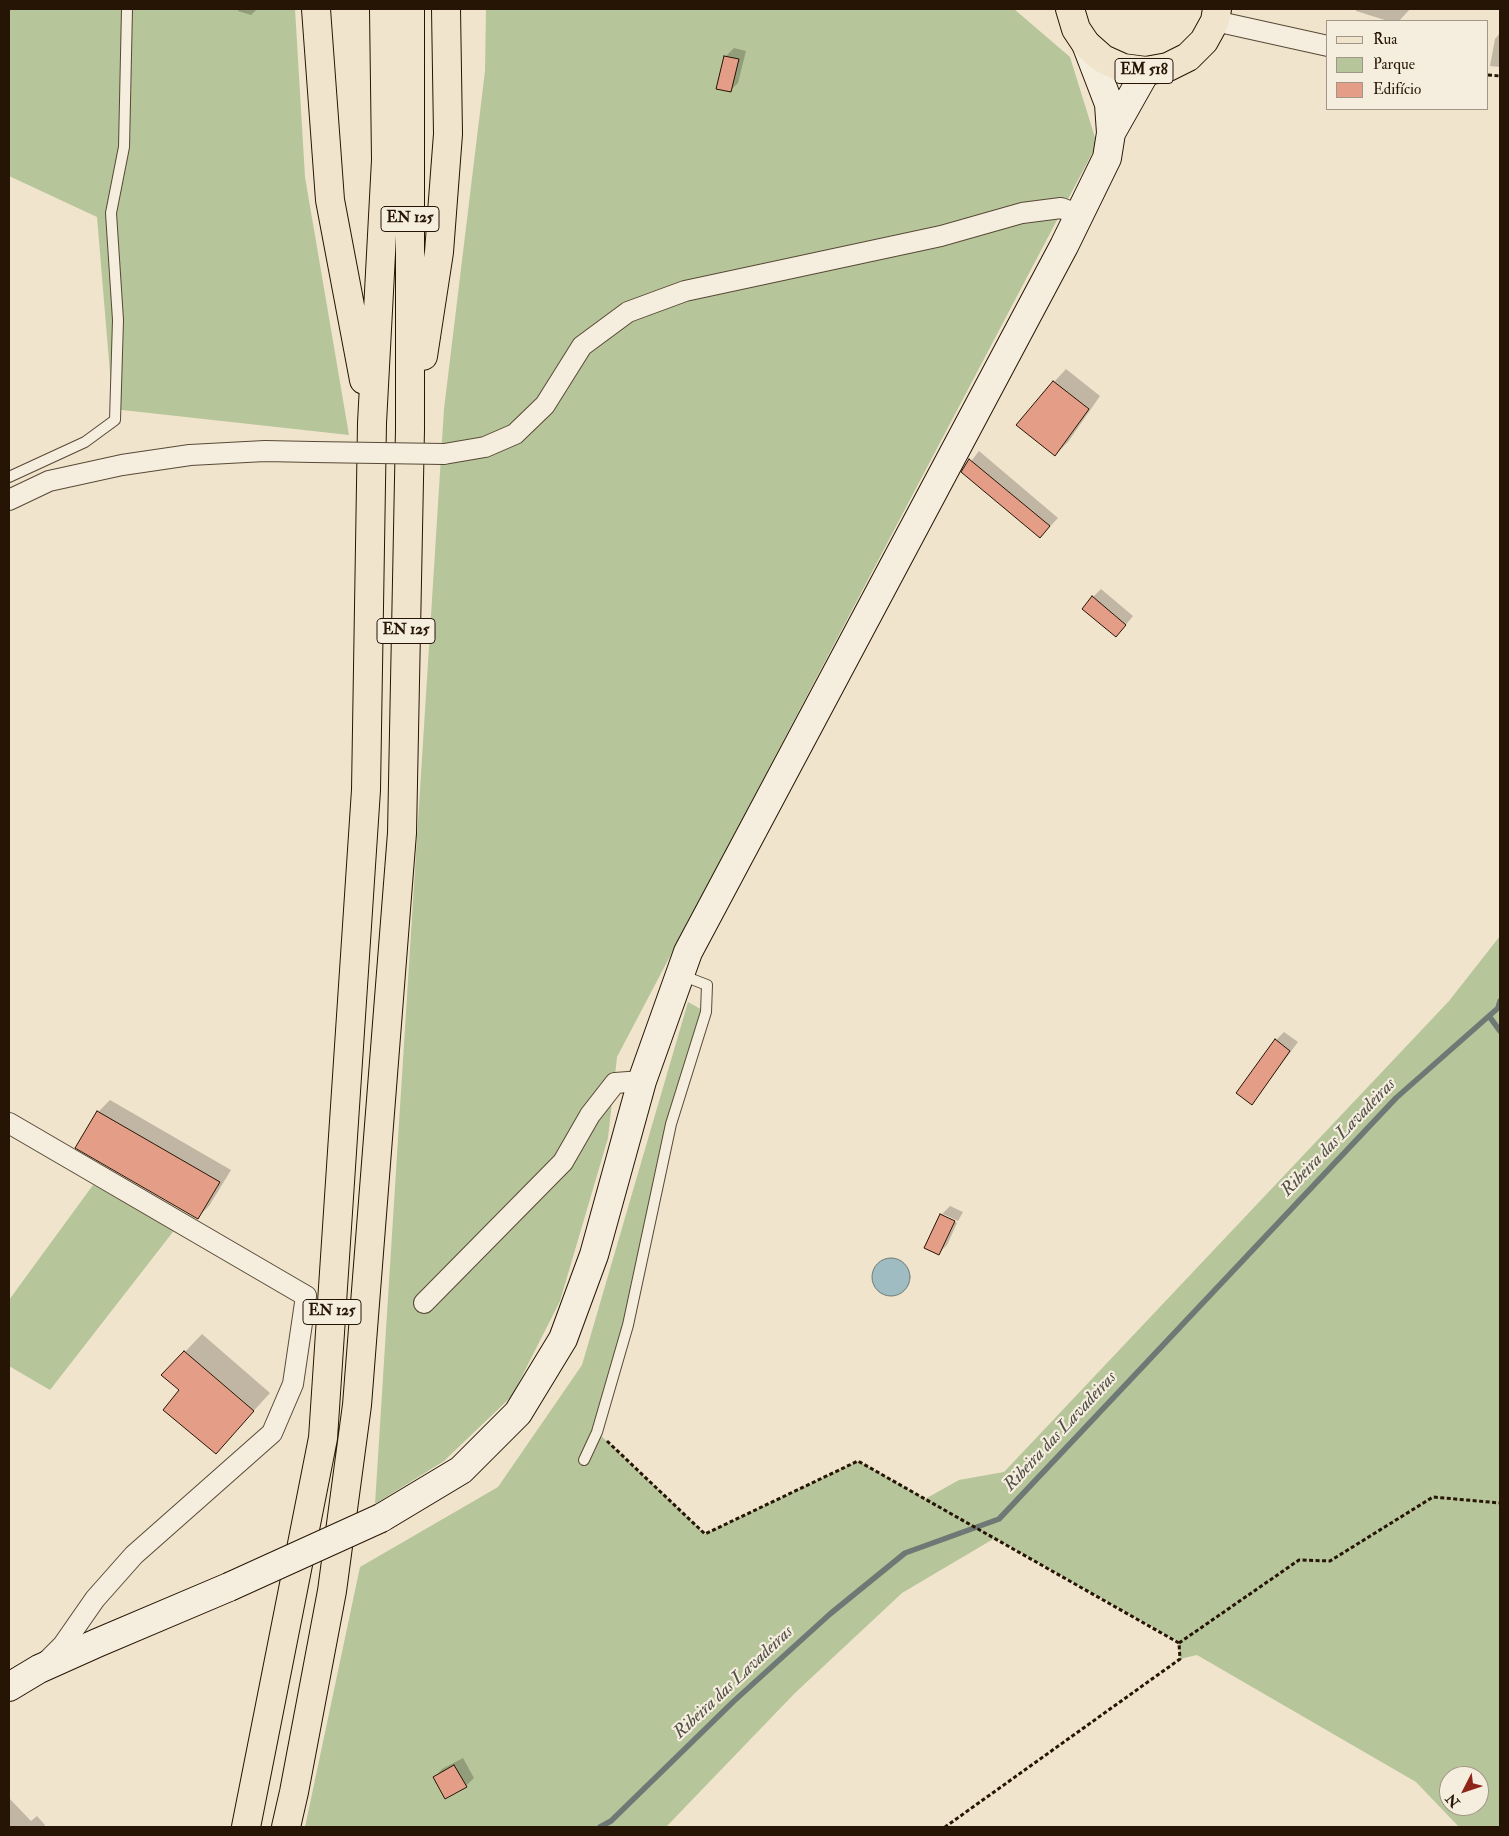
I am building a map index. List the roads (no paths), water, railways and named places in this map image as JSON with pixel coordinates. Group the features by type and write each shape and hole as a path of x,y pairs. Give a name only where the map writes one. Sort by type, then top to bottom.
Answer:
{"main road":[{"path":"316,9 330,200 372,423"},
{"name":"EN 125","path":"246,1827 323,1438 366,790 372,423 386,160 384,9"},
{"name":"EN 125","path":"286,1827 332,1591 357,1406 402,833 410,429 410,9"},
{"path":"410,429 439,252 448,134 446,9"},
{"path":"1056,9 1077,27"},
{"name":"EM 518","path":"1077,27 1103,59 1123,68 1146,71 1168,67 1188,57 1204,41 1216,15"}],"street":[{"path":"1216,15 1326,45"},
{"name":"EM 518","path":"9,1688 39,1669 97,1642 229,1587 381,1518 461,1470 518,1413 563,1339 594,1255 642,1081 688,952 1080,215 1107,158 1111,133 1109,104 1077,27"},
{"name":"EM 518","path":"1111,133 1146,71"},
{"path":"9,500 49,481 122,465 190,454 265,451 444,454 485,448 515,434 545,405 582,346 628,312 685,291 941,236 1022,213 1062,208 1080,215"},
{"path":"424,1303 563,1162 590,1115 615,1083 642,1081"},
{"path":"9,1123 306,1296 293,1384 272,1434 134,1556 95,1598 63,1645 39,1669"},
{"path":"95,1598 97,1642"}],"lane":[{"path":"9,478 85,442 115,420 118,320 111,212 124,147 127,9"},
{"path":"584,1460 597,1432 628,1325 671,1124 706,1012 707,985 680,975"}],"water":[{"path":"891,1258 905,1263 910,1277 905,1291 891,1296 877,1291 872,1277 877,1263"}],"waterway":[{"name":"Ribeira das Lavadeiras","path":"600,1827 611,1821 734,1701 830,1614 905,1553 999,1519 1396,1098 1498,1008 1500,1001"},
{"path":"1489,1016 1500,1031"}]}
